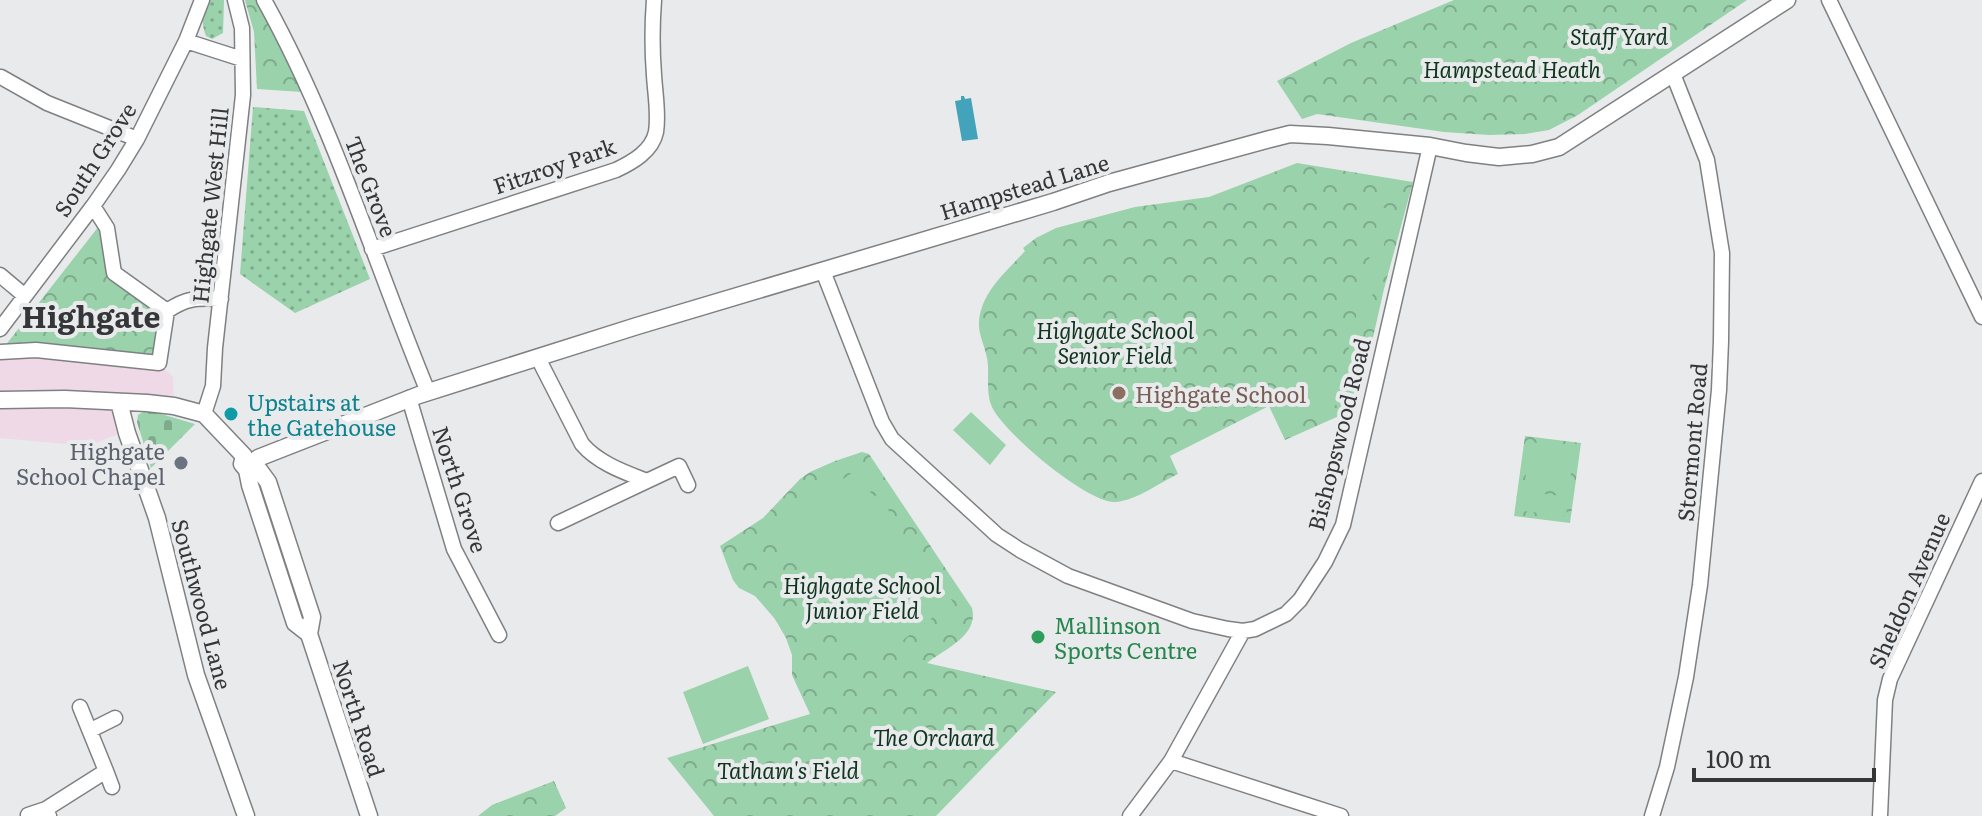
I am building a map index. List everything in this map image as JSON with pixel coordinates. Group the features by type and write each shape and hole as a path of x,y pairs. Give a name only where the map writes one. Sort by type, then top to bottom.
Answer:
{"main road":[{"name":"Hampstead Lane","path":"252,463 409,398 1109,183 1290,134 1430,146 1499,157 1532,154 1559,147 1787,0"},
{"path":"0,400 147,403 204,414"},
{"name":"Southwood Lane","path":"119,402 157,518 196,675 246,816"},
{"name":"North Road","path":"204,414 268,482 312,617 309,634 369,816"}],"street":[{"name":"South Grove","path":"0,329 93,206 137,139 186,41 202,0"},
{"name":"Highgate West Hill","path":"204,414 213,386 243,95 242,28 235,0"},
{"name":"The Grove","path":"264,0 286,39 332,144 428,392"},
{"name":"Fitzroy Park","path":"372,249 616,170 640,156 656,133 652,30 654,0"},
{"path":"1829,0 1982,317"},
{"path":"186,41 242,59"},
{"name":"Stormont Road","path":"1652,816 1667,767 1686,677 1700,585 1721,341 1722,253 1707,160 1673,74"},
{"path":"1,77 47,103 137,139"},
{"name":"Bishopswood Road","path":"1243,631 1255,629 1286,614 1300,600 1325,562 1343,525 1430,146"},
{"path":"93,206 107,228 114,273 167,311"},
{"path":"823,271 888,433 983,524 1020,550 1095,588 1192,621 1243,631 1171,761 1130,816"},
{"path":"0,275 25,296"},
{"path":"0,352 36,350 159,363 167,311 179,302 194,298 221,299"},
{"path":"538,358 589,452 618,470 647,481"},
{"name":"North Grove","path":"409,398 454,549 499,635"},
{"path":"558,523 679,466 688,485"},
{"name":"Sheldon Avenue","path":"1880,816 1885,700 1890,679 1982,481"},
{"path":"80,707 112,787"},
{"path":"91,730 115,718"},
{"path":"1171,761 1341,816"},
{"path":"28,815 47,812 106,771"}],"shaded area":[{"path":"0,352 159,363 173,377 174,406 120,402 126,431 88,446 0,438"}],"green space":[{"path":"207,0 224,0 223,33 212,39 206,36 203,27"},
{"path":"245,0 256,0 302,92 257,89 254,32"},
{"name":"Hampstead Heath","path":"1454,0 1747,0 1578,115 1549,130 1489,135 1444,132 1317,114 1302,119 1277,81 1351,43"},
{"path":"253,107 304,111 370,279 295,313 240,274"},
{"name":"Highgate School Senior Field","path":"1297,163 1413,182 1384,289 1357,408 1285,440 1269,406 1170,456 1178,474 1140,495 1116,502 1086,492 1048,465 1012,433 990,401 987,358 979,322 989,292 1025,251 1023,248 1056,228 1135,207 1209,197"},
{"path":"1381,207 1392,210 1352,384 1341,382"},
{"path":"99,226 110,276 159,309 153,357 5,346"},
{"path":"1321,367 1338,404 1290,428 1272,391"},
{"path":"151,411 195,424 151,468 137,422 138,415"},
{"path":"971,412 1006,445 990,465 953,430"},
{"path":"1525,436 1581,443 1570,523 1514,516"},
{"path":"1530,442 1575,448 1572,468 1527,462"},
{"path":"862,452 869,454 972,608 973,618 965,634 927,663 1056,692 936,816 714,816 667,758 810,714 792,675 792,655 786,638 775,619 755,596 739,588 733,580 720,546 763,518 810,472"},
{"path":"1527,467 1571,473 1569,492 1524,487"},
{"name":"Highgate School Junior Field","path":"854,471 858,476 861,474 873,490 870,492 874,497 877,495 889,511 886,513 889,518 893,516 905,539 908,537 920,553 918,556 921,560 924,558 936,574 933,576 937,581 940,579 952,595 949,597 953,602 874,662 867,658 855,642 858,640 851,637 839,621 842,619 838,614 836,616 824,600 823,593 820,595 808,579 807,572 804,574 792,558 795,556 788,553 775,530"},
{"path":"1524,491 1568,497 1566,516 1521,511"},
{"path":"748,666 769,719 703,744 683,692"},
{"path":"554,781 566,808 555,816 478,816 492,805"}],"water":[{"path":"961,96 971,98 978,139 962,141 955,101 961,100"}],"place":[{"name":"Highgate School","path":"1119,393"},
{"name":"Upstairs at the Gatehouse","path":"231,414"},
{"name":"Highgate School Chapel","path":"181,463"},
{"name":"Mallinson Sports Centre","path":"1038,637"}],"district":[{"name":"Highgate","path":"91,315"}],"park label":[{"name":"Staff Yard","path":"1619,35"},
{"name":"The Orchard","path":"934,736"},
{"name":"Tatham's Field","path":"788,769"}]}
